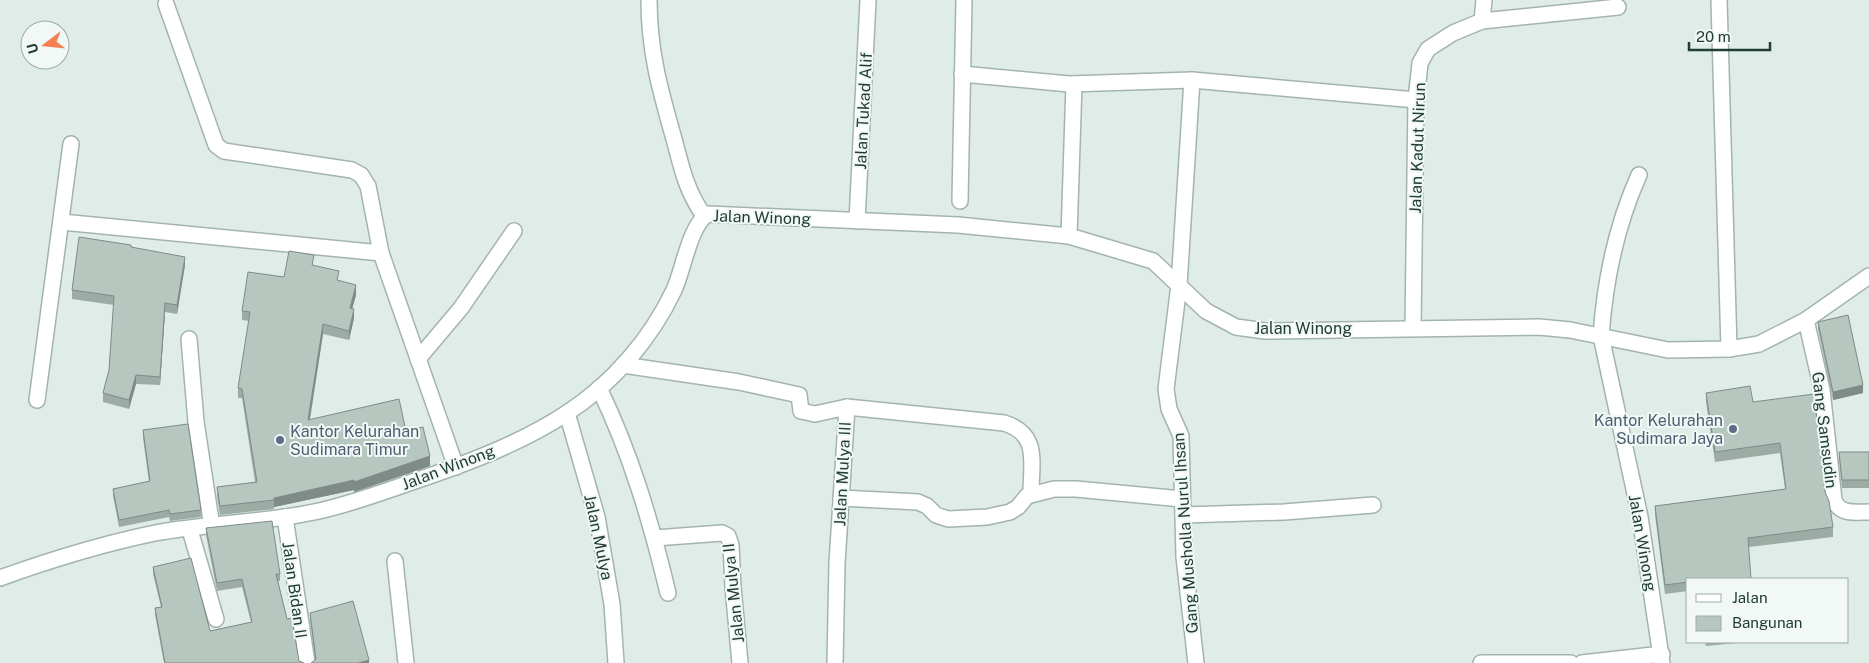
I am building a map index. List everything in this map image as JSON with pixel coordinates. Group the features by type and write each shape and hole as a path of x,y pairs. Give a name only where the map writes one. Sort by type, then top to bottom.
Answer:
{"street":[{"path":"649,0 649,34 655,71 690,196 704,216"},
{"name":"Jalan Tukad Alif","path":"858,221 868,0"},
{"path":"960,201 964,0"},
{"path":"1482,21 1484,0"},
{"path":"1719,0 1729,348"},
{"path":"166,4 216,145 224,151 352,170 361,175 368,186 381,254 456,467"},
{"name":"Jalan Kadut Nirun","path":"1413,327 1416,100 1420,63 1428,49 1452,33 1482,21 1618,7"},
{"path":"962,74 1019,81 1074,84 1192,80 1416,100"},
{"name":"Gang Musholla Nurul Ihsan","path":"1192,80 1180,285 1166,389 1169,409 1181,436 1184,557 1196,663"},
{"path":"1069,236 1074,84"},
{"path":"37,400 71,144"},
{"name":"Jalan Winong","path":"1639,175 1626,205 1610,262 1603,307 1601,336 1640,517 1662,659"},
{"name":"Jalan Winong","path":"0,578 90,549 156,533 190,530 320,511 456,467 544,427 567,413 599,388 623,365 651,330 674,289 697,226 704,216 714,213 958,226 1069,236 1153,261 1206,311 1236,327 1265,331 1539,326 1601,336"},
{"path":"62,222 381,254"},
{"path":"418,359 461,308 514,231"},
{"path":"1601,336 1668,350 1729,348 1759,344 1806,320 1869,276"},
{"name":"Gang Samsudin","path":"1806,320 1822,390 1834,500 1839,509 1844,511 1869,512"},
{"path":"189,339 196,422 212,527"},
{"name":"Jalan Mulya III","path":"623,365 740,382 799,395 801,411 815,414 847,407 841,498 835,663"},
{"path":"599,388 631,464 655,538 668,593"},
{"path":"847,407 1004,423 1018,427 1027,435 1030,444 1031,494"},
{"name":"Jalan Mulya","path":"567,413 597,517 612,604 616,663"},
{"path":"841,498 918,502 927,506 936,515 948,519 987,517 1010,512 1031,494 1054,490 1076,489 1182,499"},
{"path":"1183,516 1284,512 1373,504"},
{"name":"Jalan Bidan II","path":"285,517 307,663"},
{"path":"190,530 216,619"},
{"name":"Jalan Mulya II","path":"655,538 722,533 728,536 731,545 740,663"},
{"path":"395,561 406,663"},
{"path":"1582,663 1662,659"},
{"path":"1482,663 1571,663"}],"building":[{"path":"79,237 131,245 131,247 185,257 177,305 165,303 160,377 136,375 129,400 103,393 109,370 114,296 72,290"},
{"path":"289,251 314,255 312,265 339,271 337,280 356,285 350,308 354,309 349,331 323,324 308,420 399,399 406,431 423,427 430,456 354,482 354,480 274,498 274,500 220,506 217,487 257,482 242,389 238,388 250,312 242,311 248,272 284,277"},
{"path":"1848,315 1863,385 1833,392 1818,322"},
{"path":"1750,386 1753,402 1814,394 1825,492 1829,501 1833,527 1748,538 1751,578 1686,578 1686,582 1665,585 1655,506 1786,489 1780,443 1715,452 1706,393"},
{"path":"188,424 201,510 170,514 169,510 119,520 113,489 150,481 143,430"},
{"path":"1839,452 1869,452 1869,480 1842,480"},
{"path":"272,521 280,574 276,574 287,619 292,618 299,661 304,663 165,663 155,608 162,607 153,567 191,558 210,631 252,622 242,579 217,583 206,528"},
{"path":"353,601 369,660 358,663 311,663 316,659 310,613"}],"place":[{"name":"Kantor Kelurahan Sudimara Jaya","path":"1733,429"},
{"name":"Kantor Kelurahan Sudimara Timur","path":"280,440"}]}
